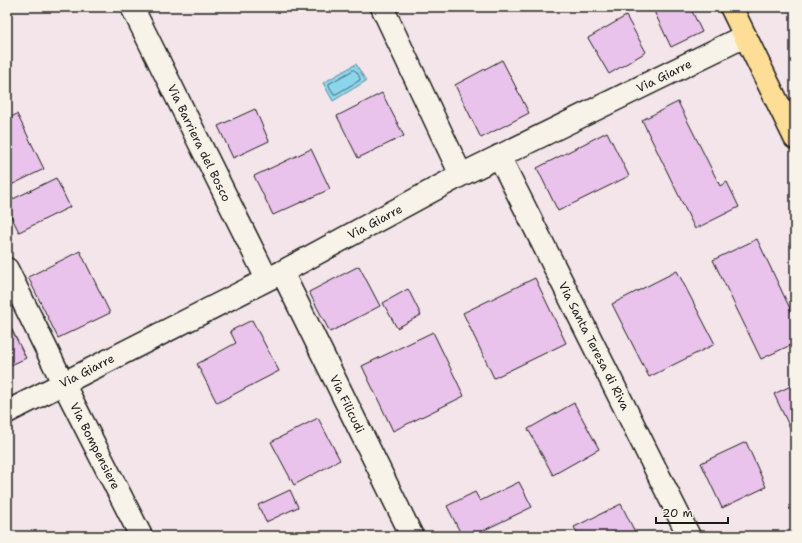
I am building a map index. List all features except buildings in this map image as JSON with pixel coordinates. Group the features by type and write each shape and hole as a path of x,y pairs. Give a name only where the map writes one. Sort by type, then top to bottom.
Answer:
{"main road":[{"path":"731,7 795,138"}],"street":[{"name":"Via Barriera del Bosco","path":"132,7 274,276"},
{"path":"382,7 461,175"},
{"name":"Via Giarre","path":"7,412 274,276 461,175 745,36"},
{"name":"Via Santa Teresa di Riva","path":"499,156 689,536"},
{"name":"Via Bompensiere","path":"7,269 141,536"},
{"name":"Via Filicudi","path":"274,276 412,536"}],"water":[{"path":"356,64 366,81 333,101 323,83"}]}
